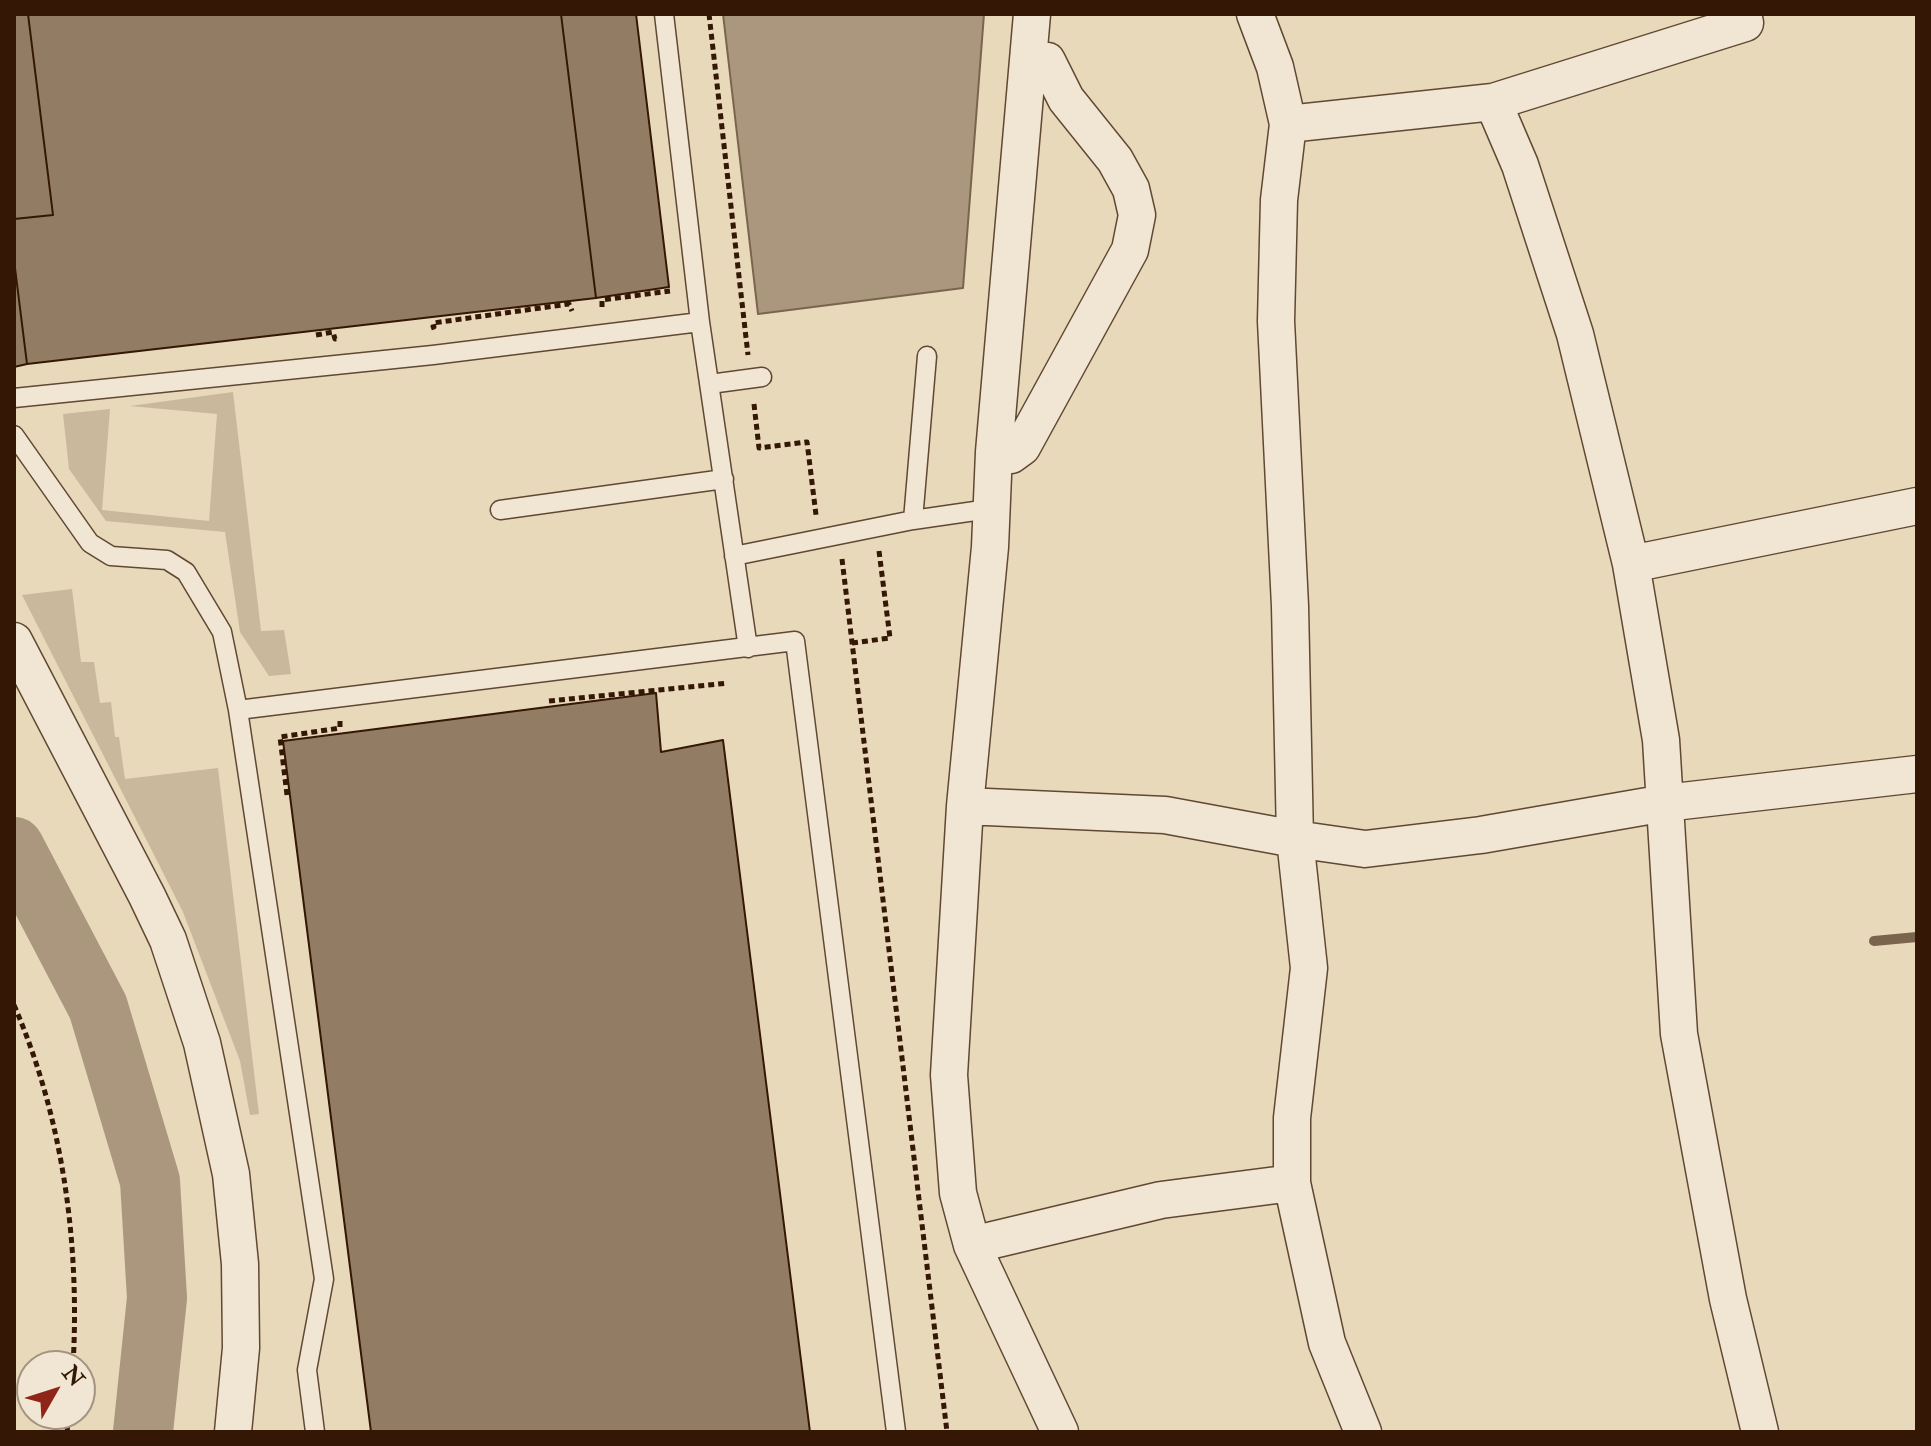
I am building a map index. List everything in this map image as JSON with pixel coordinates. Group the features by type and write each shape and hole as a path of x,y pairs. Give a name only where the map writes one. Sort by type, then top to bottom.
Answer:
{"street":[{"path":"1032,14 994,452 990,547 965,806 949,1075 958,1193 972,1245 1060,1432"},
{"path":"1255,14 1275,67 1288,124 1279,200 1276,321 1290,606 1295,839 1309,968 1292,1118 1292,1183 1327,1343 1363,1432"},
{"path":"1288,124 1493,102 1745,23 1743,14"},
{"path":"994,452 1011,455 1022,447 1130,250 1137,215 1131,189 1115,160 1066,99 1047,61 1029,59"},
{"path":"1493,102 1520,165 1575,334 1631,564 1661,740 1679,1034 1728,1299 1760,1432"},
{"path":"1631,564 1917,506"},
{"path":"14,641 168,940 202,1043 231,1174 240,1264 241,1348 233,1432"},
{"path":"965,806 1165,815 1365,849 1481,835 1665,803 1917,774"},
{"path":"972,1245 1161,1200 1292,1183"}],"lane":[{"path":"664,14 700,322 748,648"},
{"path":"14,398 433,355 700,322"},
{"path":"913,520 927,356"},
{"path":"710,384 756,378"},
{"path":"14,435 90,543 111,556 167,560 186,572 222,632 238,710 324,1279 307,1370 315,1432"},
{"path":"500,510 724,479"},
{"path":"734,556 913,520 975,511 990,514"},
{"path":"238,710 795,641 896,1432"}],"path":[{"path":"709,14 756,378 759,448 807,442 817,521 837,520 947,1432"},
{"path":"592,308 603,307 602,300 670,291"},
{"path":"420,329 434,327 433,323 569,304 570,311 581,310"},
{"path":"316,335 333,332 335,339 349,337"},
{"path":"852,643 890,638 878,538"},
{"path":"542,701 728,683"},
{"path":"287,795 280,737 340,728 340,721 356,720"},
{"path":"14,1005 42,1086 67,1196 74,1253 74,1350"}],"shaded area":[{"path":"723,14 984,14 963,288 758,314"},
{"path":"233,392 261,631 284,630 291,674 269,676 240,632 225,532 106,521 69,469 63,414 110,409 102,510 209,521 217,414 130,406"},
{"path":"72,589 81,662 94,662 100,703 111,702 125,779 218,768 259,1114 250,1115 240,1061 183,912 22,595"}],"building":[{"path":"14,14 28,14 53,215 14,219"},
{"path":"28,14 561,14 596,298 27,364 14,260 14,219 53,215"},
{"path":"561,14 636,14 669,287 596,298"},
{"path":"14,260 27,364 14,367"},
{"path":"656,693 661,752 723,740 810,1432 371,1432 283,741"}],"waterway":[{"path":"14,847 98,1007 150,1181 157,1298 143,1432"},
{"path":"1874,941 1917,937"}]}
